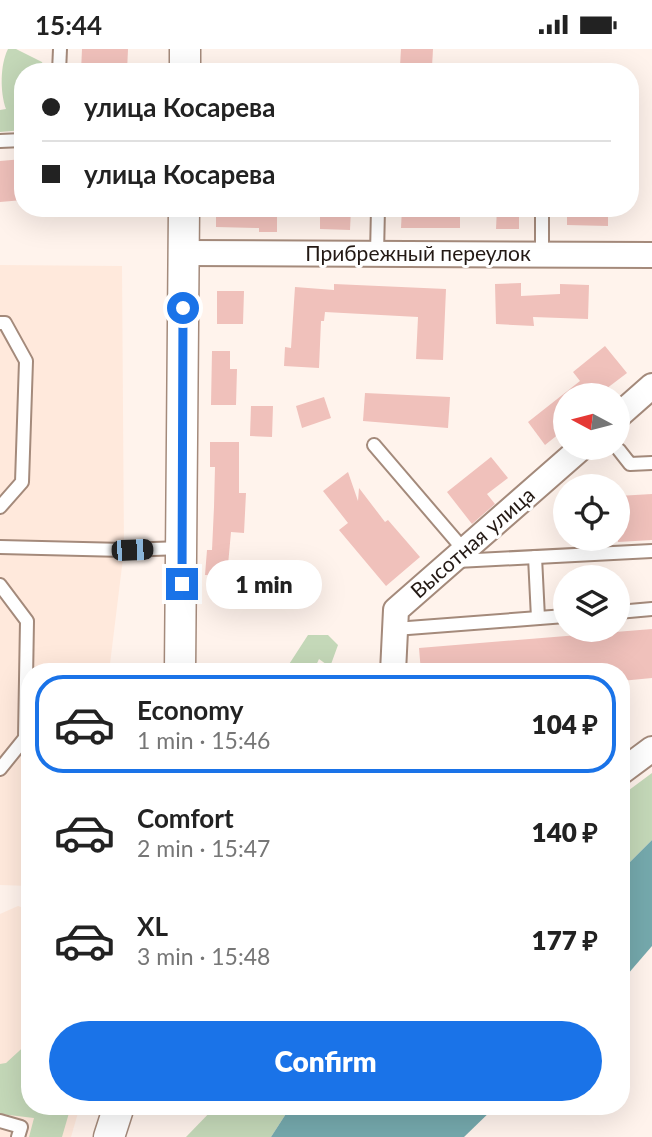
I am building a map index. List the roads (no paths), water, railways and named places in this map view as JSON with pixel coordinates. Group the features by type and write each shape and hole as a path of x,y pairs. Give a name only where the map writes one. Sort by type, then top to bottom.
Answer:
{"street":[{"path":"180,663 184,217"},
{"name":"Прибрежный переулок","path":"184,253 652,255"},
{"path":"630,405 652,386"},
{"name":"Высотная улица","path":"395,620 458,556 567,460"},
{"path":"394,663 395,620"},
{"path":"630,766 652,750"}],"lane":[{"path":"377,254 378,217"},
{"path":"542,217 542,255"},
{"path":"0,323 5,323 26,361 22,482 0,507"},
{"path":"374,445 458,556 535,557 652,551"},
{"path":"627,460 630,464 652,463"},
{"path":"0,547 124,550 183,548"},
{"path":"535,557 538,618"},
{"path":"0,585 27,621 26,663"},
{"path":"630,611 652,609"},
{"path":"395,620 553,617"},
{"path":"0,769 21,743"},
{"path":"0,1121 22,1127 19,1137"}],"water":[{"path":"652,840 652,946 630,972 630,862"},
{"path":"285,1115 487,1115 464,1137 271,1137"}]}
